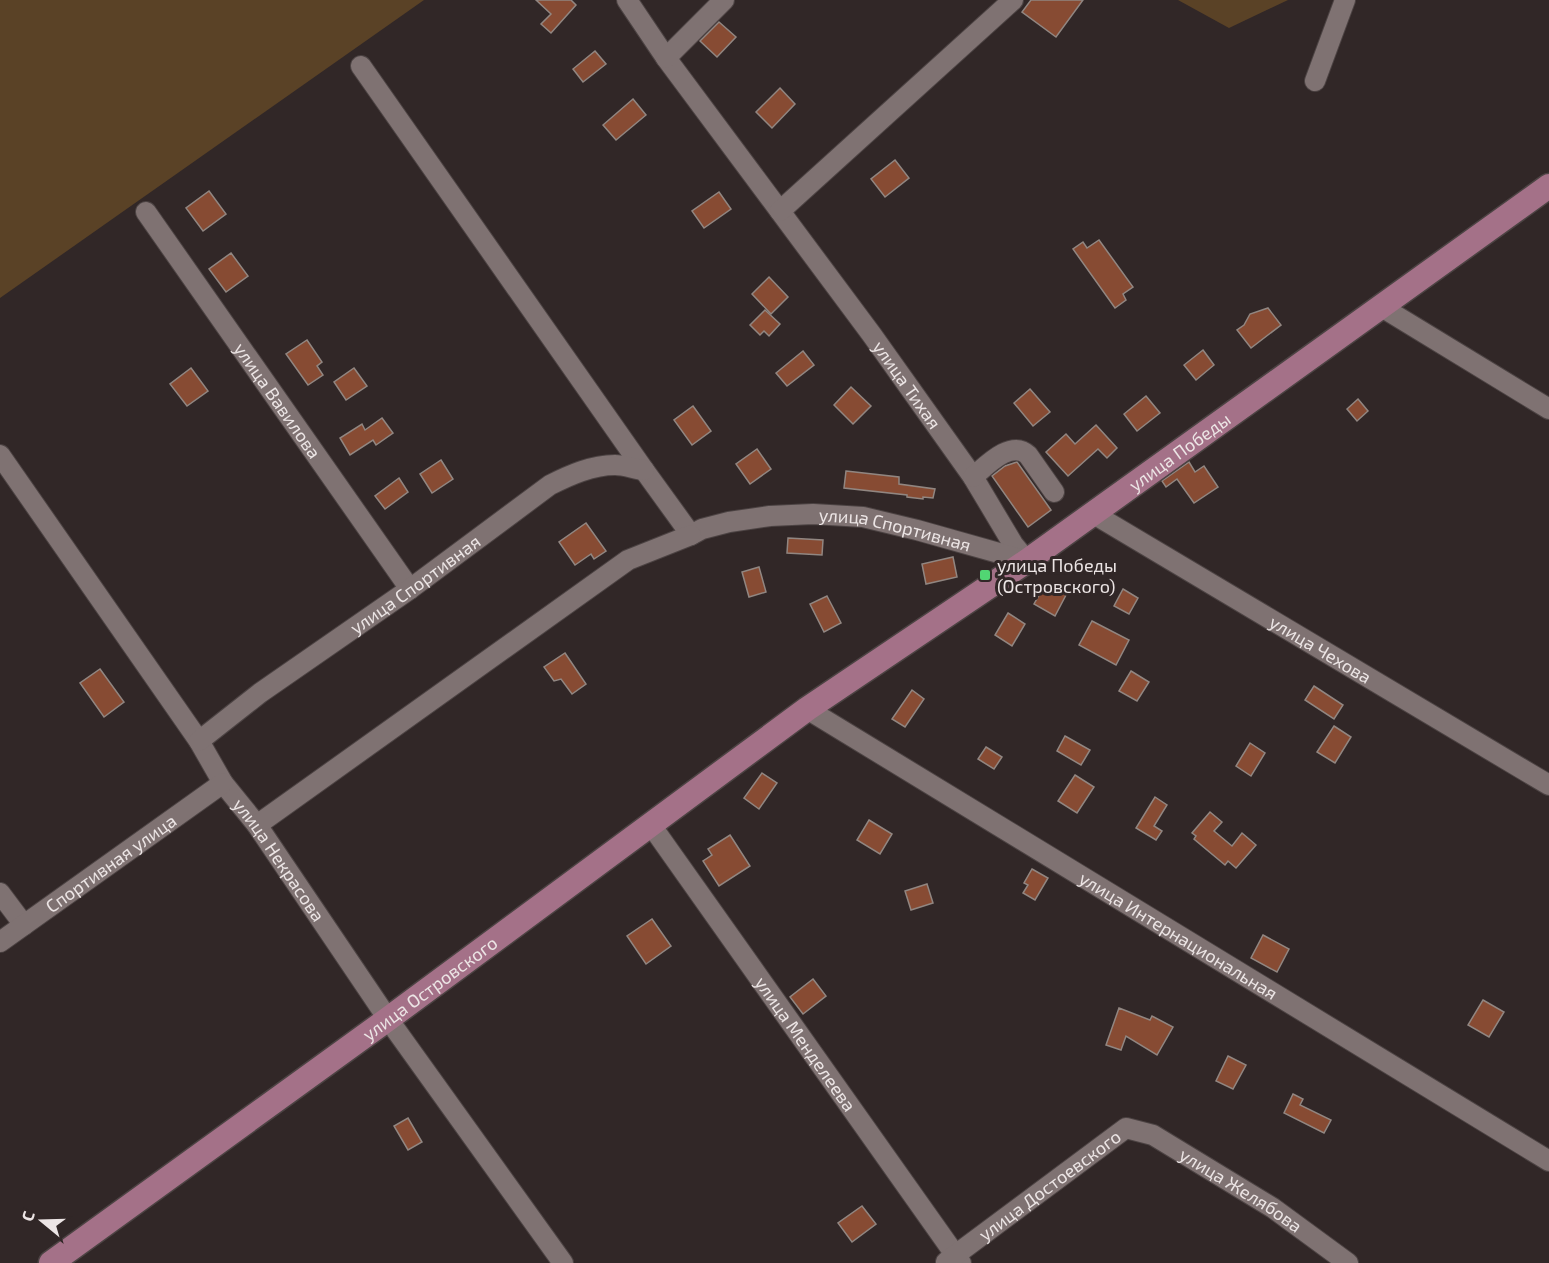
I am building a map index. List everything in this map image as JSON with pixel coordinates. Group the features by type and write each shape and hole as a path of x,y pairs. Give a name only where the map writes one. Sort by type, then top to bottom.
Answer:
{"main road":[{"name":"улица Победы","path":"807,709 1027,561 1549,186"},
{"name":"улица Островского","path":"54,1262 388,1019 807,709"}],"street":[{"name":"улица Тихая","path":"627,0 666,58 872,335 973,477 1013,544 1027,561"},
{"path":"666,58 724,0"},
{"path":"780,211 1013,0"},
{"path":"1315,81 1345,0"},
{"path":"361,66 691,535"},
{"name":"улица Вавилова","path":"146,212 410,588"},
{"path":"1380,306 1549,409"},
{"path":"973,477 1008,450 1016,449 1028,455 1054,492"},
{"name":"улица Некрасова","path":"0,455 199,741 223,783 257,825 388,1019 562,1263"},
{"name":"улица Спортивная","path":"199,741 260,693 410,588 550,485 569,475 600,466 616,465 644,470"},
{"name":"улица Чехова","path":"1092,513 1549,786"},
{"name":"улица Спортивная","path":"257,825 628,560 702,529 729,522 770,516 813,514 863,517 1027,561"},
{"name":"улица Интернациональная","path":"807,709 1549,1161"},
{"name":"Спортивная улица","path":"0,942 223,783"},
{"name":"улица Менделеева","path":"651,825 954,1260"},
{"path":"0,893 24,925"},
{"name":"улица Достоевского","path":"954,1260 1126,1128"},
{"name":"улица Желябова","path":"1126,1128 1153,1135 1273,1208 1348,1263"}],"shaded area":[{"path":"0,0 424,0 0,298"},
{"path":"1178,0 1288,0 1229,28"}],"building":[{"path":"536,0 571,0 576,5 551,33 541,24 551,14"},
{"path":"1031,0 1083,0 1056,37 1022,12"},
{"path":"719,22 736,37 717,57 700,41"},
{"path":"595,51 606,64 583,82 573,69"},
{"path":"780,88 795,104 772,128 756,112"},
{"path":"633,99 646,115 616,140 603,125"},
{"path":"895,160 909,178 885,197 871,179"},
{"path":"209,191 226,214 203,231 186,208"},
{"path":"719,192 731,209 704,228 692,211"},
{"path":"1099,240 1133,287 1123,294 1126,300 1115,308 1073,249 1083,242 1087,248"},
{"path":"231,253 248,276 226,292 209,269"},
{"path":"769,277 788,297 771,314 752,294"},
{"path":"1268,308 1281,325 1251,348 1237,330 1244,325 1250,314"},
{"path":"765,310 780,324 769,336 764,331 760,335 750,325"},
{"path":"307,340 322,362 317,366 323,375 308,385 286,354"},
{"path":"1203,350 1214,365 1196,380 1184,365"},
{"path":"803,351 814,365 787,386 776,373"},
{"path":"191,368 208,391 187,406 170,384"},
{"path":"354,368 367,386 346,400 334,382"},
{"path":"851,387 871,406 853,424 834,405"},
{"path":"1030,389 1050,412 1033,426 1014,403"},
{"path":"1146,396 1160,413 1137,431 1124,414"},
{"path":"1358,399 1368,411 1357,421 1347,409"},
{"path":"693,406 711,431 692,445 674,420"},
{"path":"382,418 393,433 376,445 373,440 350,455 340,438 362,424 365,430"},
{"path":"1096,425 1117,448 1107,458 1098,449 1068,476 1046,452 1066,434 1075,444"},
{"path":"757,449 771,469 750,484 736,464"},
{"path":"441,460 453,479 432,493 420,474"},
{"path":"1017,462 1051,510 1028,527 992,476 1005,466"},
{"path":"1189,462 1195,472 1204,466 1218,487 1194,503 1177,479 1166,487 1162,481"},
{"path":"846,471 899,477 899,484 935,489 933,498 923,497 923,499 844,488"},
{"path":"399,478 408,492 385,509 375,496"},
{"path":"586,523 606,551 594,559 591,554 575,565 559,542"},
{"path":"788,538 823,540 822,555 787,553"},
{"path":"953,557 957,577 926,584 922,564"},
{"path":"759,567 766,592 749,597 742,572"},
{"path":"1046,583 1066,595 1055,616 1034,604"},
{"path":"1123,589 1138,598 1129,614 1114,606"},
{"path":"827,596 841,623 824,632 810,604"},
{"path":"1008,613 1025,624 1012,646 995,635"},
{"path":"1092,621 1129,640 1116,665 1079,645"},
{"path":"565,653 586,684 572,694 561,679 554,681 544,667"},
{"path":"100,669 124,702 104,717 80,683"},
{"path":"1131,671 1149,682 1137,701 1119,691"},
{"path":"1314,686 1343,705 1334,719 1305,700"},
{"path":"912,690 924,699 905,727 892,719"},
{"path":"1334,726 1351,737 1335,763 1317,752"},
{"path":"1065,736 1090,750 1081,765 1057,751"},
{"path":"1250,743 1265,753 1251,776 1236,766"},
{"path":"986,747 1002,757 994,769 978,759"},
{"path":"762,773 777,783 759,809 744,798"},
{"path":"1075,775 1094,787 1077,813 1058,801"},
{"path":"1155,797 1167,805 1154,826 1162,831 1156,840 1136,828"},
{"path":"1210,812 1222,822 1214,831 1232,846 1242,833 1256,845 1236,868 1228,861 1225,865 1194,839 1196,836 1192,833"},
{"path":"869,820 892,834 880,854 857,840"},
{"path":"730,835 750,866 719,886 703,861 712,855 708,849"},
{"path":"1032,869 1048,878 1035,900 1023,893 1028,885 1024,883"},
{"path":"927,884 933,903 911,910 905,891"},
{"path":"652,919 671,946 646,964 627,936"},
{"path":"1263,935 1289,949 1277,972 1251,958"},
{"path":"813,979 826,996 803,1014 790,997"},
{"path":"1483,1000 1504,1012 1489,1037 1468,1025"},
{"path":"1119,1008 1150,1020 1152,1016 1173,1027 1157,1055 1126,1036 1121,1050 1106,1045"},
{"path":"1228,1056 1246,1065 1233,1089 1216,1081"},
{"path":"1293,1094 1303,1099 1300,1105 1331,1120 1324,1133 1284,1113"},
{"path":"408,1118 422,1142 408,1150 394,1126"},
{"path":"862,1206 876,1224 852,1242 838,1223"}],"place":[{"name":"улица Победы (Островского)","path":"985,575"}]}
